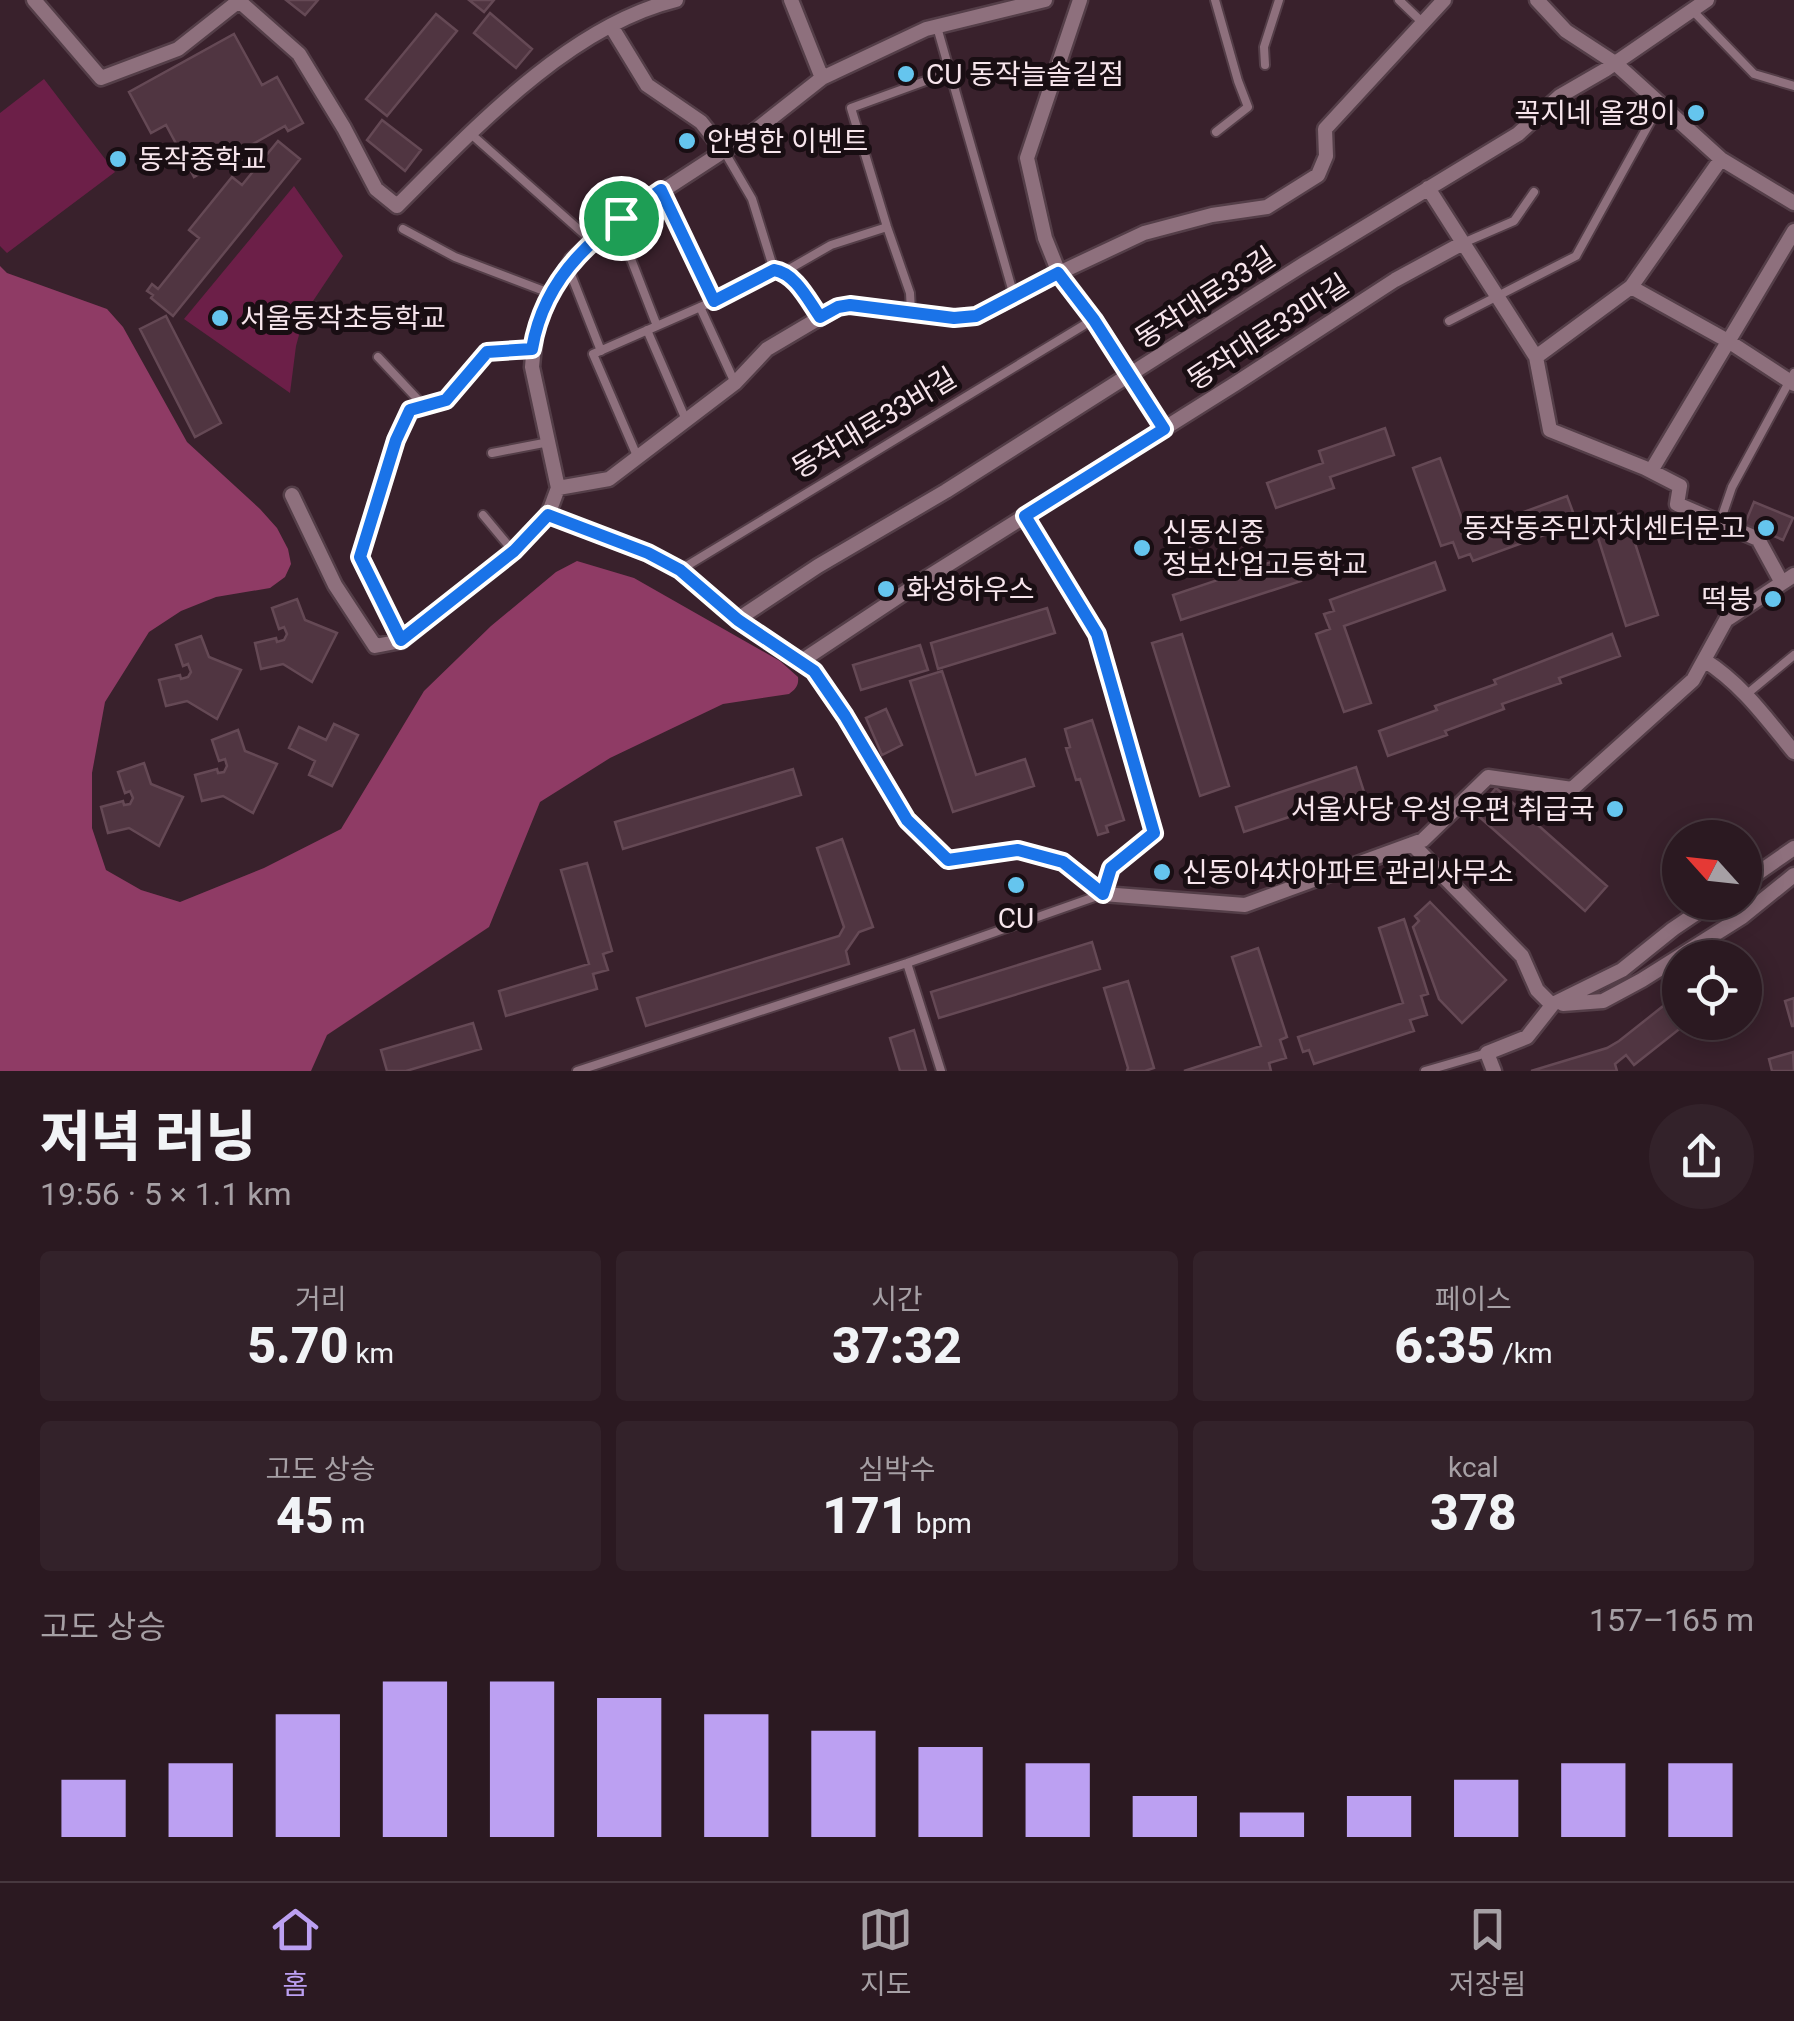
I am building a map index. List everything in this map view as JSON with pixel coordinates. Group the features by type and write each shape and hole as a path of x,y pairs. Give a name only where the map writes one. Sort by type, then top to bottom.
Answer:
{"street":[{"path":"34,0 101,78 178,49 240,1 300,54 376,189 397,206 530,81 593,34 676,0"},
{"path":"791,0 822,78"},
{"path":"292,495 335,585 375,646 401,640 514,551 548,515 558,488 532,368 532,349 552,294 568,267 592,242 661,190 756,130 822,78 926,29 1045,0"},
{"path":"1080,0 1027,158 1045,238 1058,273 1094,320 1164,429"},
{"path":"558,488 610,479 736,384 767,349 838,307 850,305 954,318 976,316 1144,233 1212,214 1267,207 1318,175 1326,156 1326,128 1444,0"},
{"path":"1538,0 1566,31 1615,63 1721,159 1794,203"},
{"name":"동작대로33길","path":"738,620 818,566 946,491 1518,134 1560,96 1707,0"},
{"path":"611,26 647,85 701,122 724,150"},
{"path":"1536,357 1631,287 1721,159"},
{"path":"548,515 648,553 680,570 738,620 814,671 907,820 948,860 1018,850 1063,862 1103,894 1245,905 1423,840 1488,777 1572,789 1693,680 1726,620 1788,579 1758,538 1677,504 1680,486 1550,430 1536,357 1428,188"},
{"path":"1651,471 1794,231"},
{"name":"동작대로33마길","path":"800,662 928,576 1396,280 1463,243"},
{"path":"1631,287 1792,379"},
{"path":"401,640 360,557 396,440 410,410 446,400 487,352 532,349"},
{"path":"1704,660 1747,694 1794,752"},
{"path":"1412,844 1522,956 1537,990 1552,1005 1602,1001 1642,980 1742,917 1794,875"},
{"path":"1762,870 1794,848"},
{"path":"1494,1071 1488,1053 1527,1037 1552,1005 1622,970 1687,920"}],"lane":[{"path":"1216,0 1248,107 1216,132"},
{"path":"1265,65 1264,47 1279,0"},
{"path":"1400,0 1424,24"},
{"path":"1692,10 1754,74 1794,86"},
{"path":"937,27 1014,298"},
{"path":"910,311 910,293 851,108 950,72"},
{"path":"1449,321 1576,256 1660,104"},
{"path":"471,134 592,242"},
{"path":"724,150 752,200 779,271 792,279 820,317"},
{"path":"661,190 714,301"},
{"path":"1463,243 1514,220 1534,192"},
{"path":"617,221 657,326"},
{"path":"597,352 831,245 887,226"},
{"path":"402,229 455,257 552,294"},
{"path":"568,267 639,459"},
{"path":"700,307 736,384"},
{"name":"동작대로33바길","path":"680,570 1094,320"},
{"path":"648,330 686,420"},
{"path":"378,357 423,405"},
{"path":"1720,522 1737,477 1792,379"},
{"path":"492,453 549,442"},
{"path":"483,515 514,551"},
{"path":"577,1071 1103,894 1111,868 1154,833 1097,634 1025,516"},
{"path":"1747,694 1794,655"},
{"path":"906,963 941,1071"},
{"path":"1425,1071 1488,1053"}],"shaded area":[{"path":"44,79 115,172 7,253 0,246 0,113"},
{"path":"294,186 343,256 305,313 290,393 184,319"},
{"path":"0,266 7,273 107,309 123,327 187,442 260,509 277,528 288,549 291,564 285,577 270,588 216,597 181,611 149,632 105,702 92,773 92,828 106,870 141,890 180,902 264,868 341,829 424,691 491,626 556,572 577,561 634,578 780,661 798,677 796,687 789,694 723,704 610,758 540,802 489,927 327,1035 311,1071 0,1071"}],"building":[{"path":"286,0 318,0 305,15"},
{"path":"469,0 494,0 484,12"},
{"path":"490,13 532,49 516,68 474,33"},
{"path":"436,14 457,31 387,116 366,99"},
{"path":"234,34 262,85 277,77 303,123 288,131 285,126 194,177 166,125 151,133 129,92"},
{"path":"382,120 421,150 405,171 367,140"},
{"path":"278,141 300,159 173,316 147,291 152,284 158,289 199,238 189,230 232,177 242,185"},
{"path":"166,316 221,423 195,437 140,329"},
{"path":"1385,428 1394,455 1330,477 1334,488 1276,508 1267,483 1323,463 1319,451"},
{"path":"1440,458 1467,533 1567,496 1577,523 1473,561 1470,554 1459,558 1453,542 1441,546 1413,468"},
{"path":"1754,502 1793,518 1783,540 1744,526"},
{"path":"1625,512 1658,615 1626,626 1593,522"},
{"path":"1292,555 1301,581 1181,620 1173,595"},
{"path":"1435,562 1445,590 1344,626 1371,703 1344,712 1316,634 1330,629 1324,614 1334,611 1330,600"},
{"path":"297,599 305,620 337,633 312,682 283,664 261,669 255,643 284,640 287,634 284,627 279,629 272,608"},
{"path":"1047,608 1055,633 938,669 931,643"},
{"path":"1182,634 1229,786 1200,796 1152,643"},
{"path":"1612,634 1620,656 1502,704 1504,709 1445,731 1447,735 1388,756 1379,731"},
{"path":"201,636 209,657 241,670 217,719 187,701 166,706 159,680 188,677 188,664 183,666 176,645"},
{"path":"920,645 928,670 861,690 853,665"},
{"path":"942,671 976,775 1025,759 1034,786 953,812 910,681"},
{"path":"886,709 902,745 882,755 866,718"},
{"path":"1092,720 1124,820 1106,826 1108,832 1098,835 1066,748 1070,747 1065,729"},
{"path":"334,724 358,735 332,786 309,775 315,761 289,748 299,727 326,740"},
{"path":"238,730 245,751 277,764 253,813 223,796 202,801 195,775 217,769 218,773 224,772 225,759 219,761 212,740"},
{"path":"144,763 151,784 183,797 159,846 129,828 108,833 101,807 123,801 124,805 130,804 133,798 130,791 125,793 118,772"},
{"path":"1356,767 1364,792 1244,832 1236,807"},
{"path":"793,769 801,795 623,849 615,822"},
{"path":"1496,788 1607,886 1585,911 1475,813"},
{"path":"842,839 873,927 859,932 846,951 849,964 646,1026 637,998 839,936 844,927 817,848"},
{"path":"587,863 612,951 603,954 608,970 593,974 597,989 506,1016 499,991 589,964 561,870"},
{"path":"1430,902 1506,980 1462,1023 1439,999 1413,927 1419,921 1415,916"},
{"path":"1404,919 1428,994 1421,996 1427,1015 1410,1020 1414,1031 1314,1064 1309,1050 1303,1052 1298,1037 1403,1003 1379,928"},
{"path":"1092,942 1100,969 939,1018 931,992"},
{"path":"1258,948 1287,1037 1280,1040 1286,1058 1269,1063 1271,1071 1184,1071 1261,1046 1232,957"},
{"path":"1128,981 1154,1068 1145,1071 1127,1071 1104,988"},
{"path":"1794,998 1794,1026 1792,1026 1785,1001"},
{"path":"1662,1007 1662,1040 1666,1040 1634,1065 1626,1055 1615,1064 1617,1071 1531,1071 1607,1048"},
{"path":"473,1023 481,1049 406,1071 387,1071 381,1050"},
{"path":"914,1030 926,1071 900,1071 890,1038"},
{"path":"1793,1052 1794,1071 1772,1071 1769,1059"}],"place":[{"name":"CU 동작늘솔길점","path":"906,74"},
{"name":"꼭지네 올갱이","path":"1696,113"},
{"name":"안병한 이벤트","path":"687,141"},
{"name":"동작중학교","path":"118,159"},
{"name":"서울동작초등학교","path":"220,318"},
{"name":"동작동주민자치센터문고","path":"1766,528"},
{"name":"신동신중 정보산업고등학교","path":"1142,548"},
{"name":"화성하우스","path":"886,589"},
{"name":"떡붕","path":"1773,599"},
{"name":"서울사당 우성 우편 취급국","path":"1615,809"},
{"name":"신동아4차아파트 관리사무소","path":"1162,872"},
{"name":"CU","path":"1016,885"}],"route":[{"path":"661,190 714,301 774,270 792,279 820,317 850,305 954,318 976,316 1058,273 1094,320 1164,429 1025,516 1097,634 1154,833 1111,868 1103,894 1063,862 1018,850 948,860 907,820 814,671 738,620 680,570 648,553 548,515 514,551 401,640 360,557 396,440 410,410 446,400 487,352 532,349 546,304 572,260 621,218 661,190"}]}
